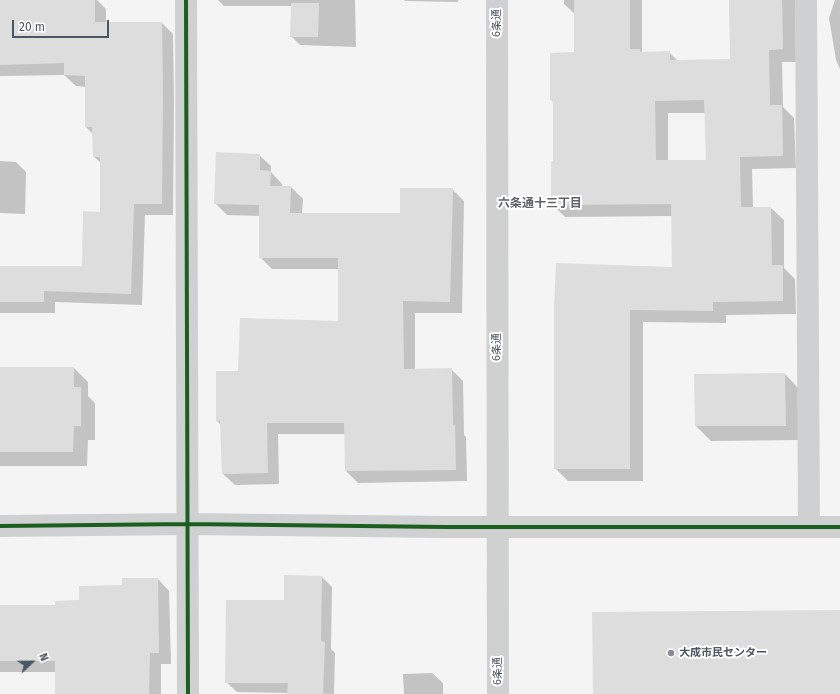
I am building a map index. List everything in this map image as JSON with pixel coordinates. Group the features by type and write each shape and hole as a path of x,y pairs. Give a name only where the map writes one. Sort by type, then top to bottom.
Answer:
{"street":[{"path":"186,0 188,694"},
{"name":"6条通","path":"497,0 498,694"},
{"path":"806,0 809,526"},
{"path":"0,526 188,524 445,527 840,527"}],"building":[{"path":"0,0 95,0 95,22 162,22 162,204 134,204 131,294 44,291 44,302 0,302 0,266 82,266 83,211 100,212 100,157 93,157 92,127 85,127 85,76 64,75 64,63 0,65"},
{"path":"574,0 630,0 630,49 640,49 640,52 670,51 670,60 730,59 729,0 782,0 783,49 769,50 770,105 782,105 783,156 740,157 741,207 771,207 772,265 783,265 783,301 713,302 713,311 630,310 630,469 554,469 554,306 556,263 672,267 671,204 551,205 553,100 550,100 550,53 574,52","holes":["704,100 706,160 656,160 655,101"]},
{"path":"291,3 319,3 318,37 290,37"},
{"path":"216,152 260,154 260,170 271,171 270,186 291,186 290,213 400,213 400,188 453,188 450,302 403,301 404,369 452,368 453,425 455,424 456,470 345,471 344,423 267,423 268,473 222,474 220,421 216,421 216,371 238,371 240,318 338,321 338,258 259,258 259,205 214,204"},
{"path":"0,367 74,367 74,387 81,387 81,426 74,426 73,452 0,452"},
{"path":"785,373 786,426 695,426 694,374"},
{"path":"284,575 322,576 321,641 325,642 323,694 287,694 288,683 225,683 226,600 284,600"},
{"path":"122,578 158,578 159,653 150,653 149,694 55,694 55,661 0,661 0,605 55,605 55,601 79,600 79,586 122,585"},
{"name":"大成市民センター","path":"840,610 840,694 593,694 592,612"}],"cycle path":[{"path":"186,0 188,694"},
{"path":"0,526 188,524 445,527 840,527"}],"place":[{"name":"大成市民センター","path":"671,653"}],"district":[{"name":"六条通十三丁目","path":"540,204"}]}
